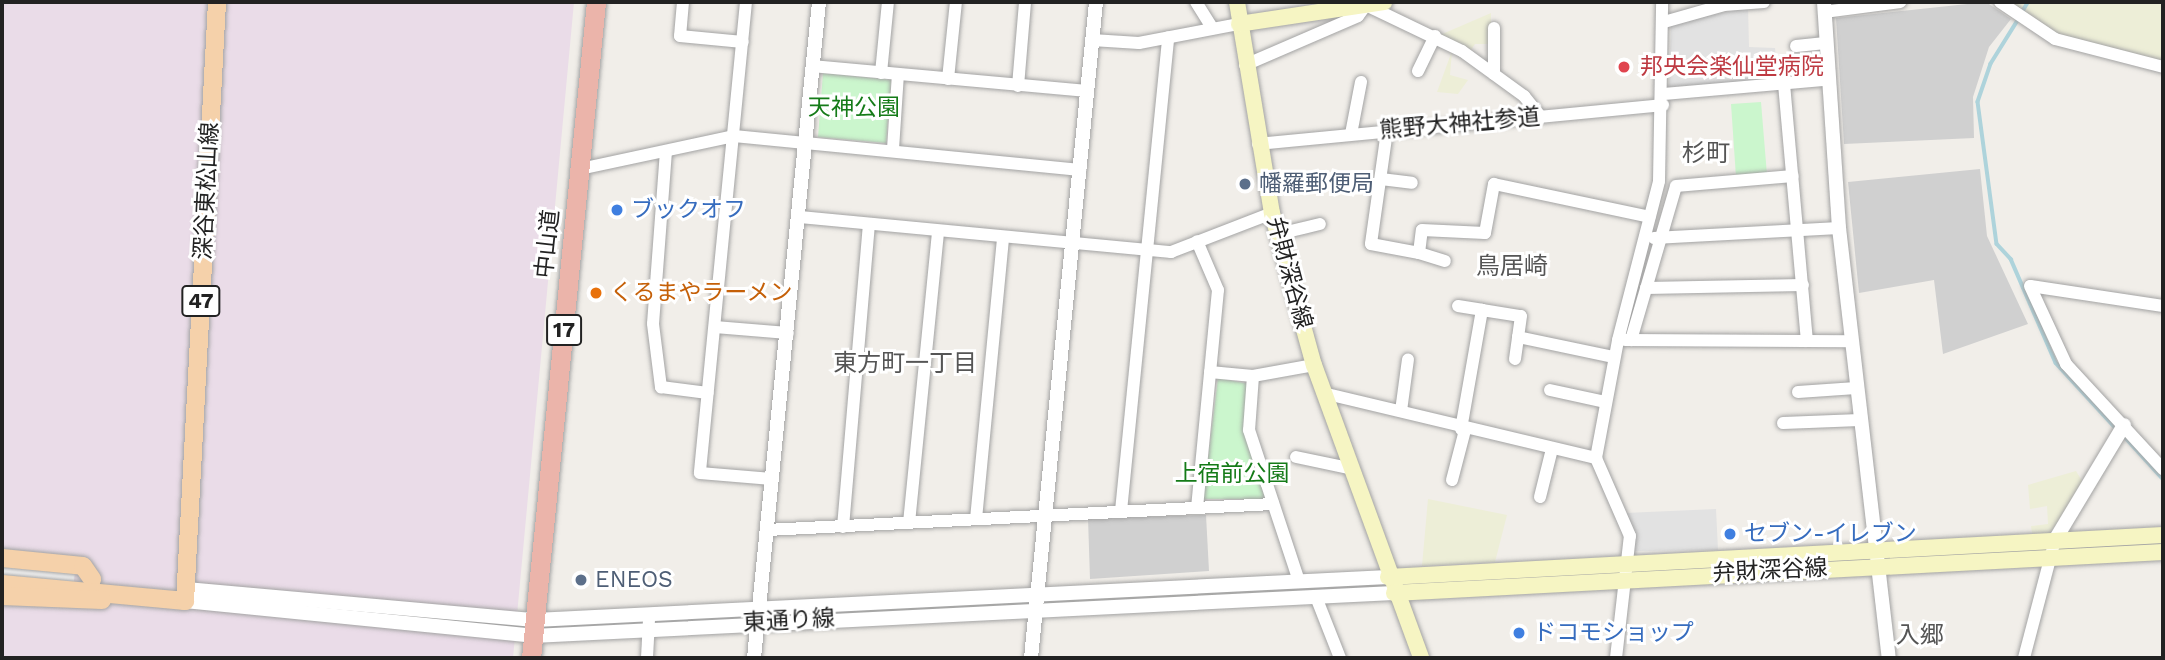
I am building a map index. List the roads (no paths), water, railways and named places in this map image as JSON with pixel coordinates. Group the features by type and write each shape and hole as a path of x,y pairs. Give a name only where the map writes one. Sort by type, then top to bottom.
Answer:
{"highway":[{"name":"中山道","path":"531,658 596,2"}],"main road":[{"name":"深谷東松山線","path":"186,595 217,2"},
{"name":"弁財深谷線","path":"1237,2 1258,144 1272,214 1323,393 1394,593 1630,570"},
{"path":"1239,24 1384,2"},
{"name":"弁財深谷線","path":"1878,559 2056,540 2163,535"},
{"name":"弁財深谷線","path":"1388,576 1630,570 1878,559 2047,558 2163,552"},
{"path":"2,558 83,566 92,579"},
{"path":"2,572 133,596"},
{"path":"2,584 73,584 92,579 186,595"},
{"path":"1394,593 1421,658"},
{"path":"2,597 74,603 133,596 186,595"}],"street":[{"path":"683,2 680,36 743,42"},
{"path":"746,2 700,473 772,479"},
{"path":"754,658 800,217 819,2"},
{"path":"881,73 888,2"},
{"path":"948,79 956,2"},
{"path":"1018,86 1025,2"},
{"path":"1031,658 1096,2"},
{"path":"1196,2 1212,28"},
{"path":"1624,340 1650,217 1663,100 1662,2"},
{"path":"1664,22 1724,3 1764,2"},
{"path":"1889,658 1839,228 1825,80 1824,7 1900,2"},
{"path":"2000,2 2055,39 2163,67"},
{"path":"1245,65 1358,16 1367,5 1435,36 1494,74 1541,117"},
{"path":"1092,40 1168,37 1239,24"},
{"path":"1494,28 1494,74"},
{"path":"1418,71 1435,36"},
{"path":"1121,511 1168,37"},
{"path":"1796,46 1824,43"},
{"path":"812,66 1087,91"},
{"path":"893,149 898,75"},
{"name":"熊野大神社参道","path":"1258,144 1541,117 1825,80"},
{"path":"1351,134 1361,82"},
{"path":"1784,85 1807,341"},
{"path":"1387,131 1371,244 1445,261"},
{"path":"580,169 734,136 893,149 1080,170"},
{"path":"666,151 653,324 661,387 708,393"},
{"path":"1616,658 1630,570 1630,536 1596,458 1614,357 1646,288 1676,186 1793,176"},
{"path":"1381,179 1412,183"},
{"path":"1419,253 1422,230 1485,233 1494,184 1650,217"},
{"path":"800,217 1147,252 1171,252 1272,214"},
{"path":"843,527 869,224"},
{"path":"1278,234 1320,224"},
{"path":"1645,238 1839,228"},
{"path":"909,523 938,231"},
{"path":"976,519 1003,237"},
{"path":"1197,241 1218,290 1197,508"},
{"path":"1646,288 1803,285"},
{"path":"2163,306 2030,286 2066,364 2163,469"},
{"path":"1458,306 1521,316 1515,359"},
{"path":"1452,480 1463,430 1482,310"},
{"path":"715,327 788,333"},
{"path":"1518,337 1614,357"},
{"path":"1624,340 1851,341"},
{"path":"1401,411 1408,359"},
{"path":"1210,372 1253,376 1314,365"},
{"path":"1253,376 1249,430 1299,581"},
{"path":"1798,392 1856,388"},
{"path":"1550,390 1605,402"},
{"path":"1323,393 1401,411 1463,430 1596,458"},
{"path":"1783,423 1860,420"},
{"path":"2024,658 2047,558 2124,425"},
{"path":"1539,496 1552,449"},
{"path":"1296,457 1348,468"},
{"path":"767,530 1273,504"},
{"name":"東通り線","path":"186,595 534,628 649,629 758,617 1038,594 1388,576"},
{"name":"東通り線","path":"534,628 650,614 758,617 1036,611 1394,593"},
{"path":"1316,597 1340,658"},
{"path":"647,658 650,614"}],"waterway":[{"path":"2022,12 2028,2"},
{"path":"2019,19 1991,64 1978,102 1997,244 2011,259 2056,363 2114,426"},
{"path":"2124,436 2163,479"}],"place":[{"name":"邦央会楽仙堂病院","path":"1624,67"},
{"name":"幡羅郵便局","path":"1245,184"},
{"name":"ブックオフ","path":"617,210"},
{"name":"くるまやラーメン","path":"596,293"},
{"name":"セブン-イレブン","path":"1730,534"},
{"name":"ENEOS","path":"581,580"},
{"name":"ドコモショップ","path":"1519,633"}],"district":[{"name":"杉町","path":"1706,154"},
{"name":"鳥居崎","path":"1512,267"},
{"name":"東方町一丁目","path":"905,364"},
{"name":"入郷","path":"1920,636"}],"park label":[{"name":"天神公園","path":"854,108"},
{"name":"上宿前公園","path":"1232,474"}]}
